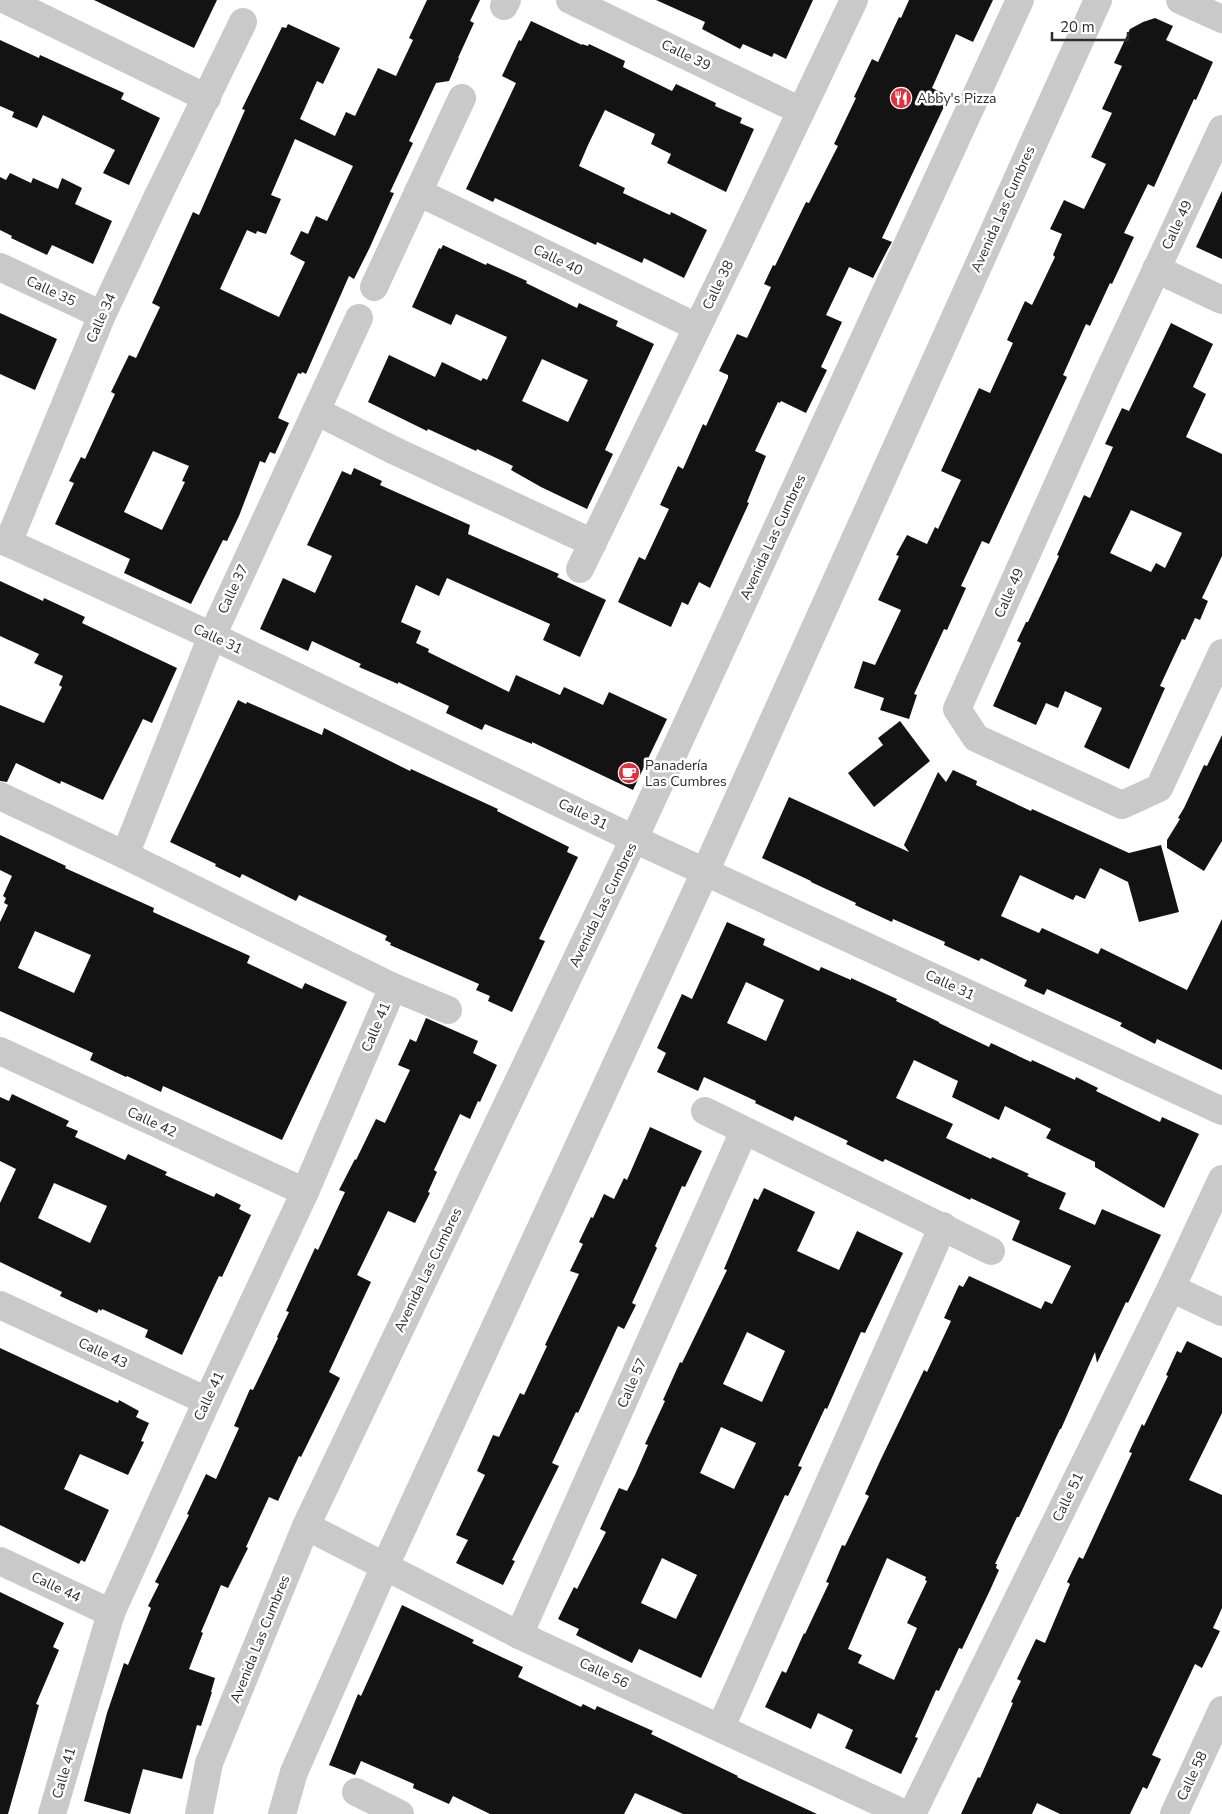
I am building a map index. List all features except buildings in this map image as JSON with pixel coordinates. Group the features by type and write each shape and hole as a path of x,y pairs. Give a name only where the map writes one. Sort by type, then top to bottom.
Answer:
{"street":[{"path":"6,0 207,98"},
{"name":"Calle 39","path":"570,0 802,111"},
{"name":"Calle 38","path":"580,569 854,0"},
{"name":"Avenida Las Cumbres","path":"199,1814 209,1763 306,1526 634,839 1020,0"},
{"name":"Avenida Las Cumbres","path":"282,1814 294,1772 385,1566 705,872 1098,0"},
{"path":"1180,0 1222,19"},
{"name":"Calle 34","path":"4,541 102,315 243,22"},
{"path":"374,287 462,98"},
{"name":"Calle 49","path":"1222,128 1106,377 957,709 976,738 1122,805 1159,788 1222,653"},
{"name":"Calle 40","path":"418,192 697,328"},
{"name":"Calle 35","path":"0,267 102,315"},
{"path":"1156,269 1222,300"},
{"name":"Calle 37","path":"124,854 212,636 359,318"},
{"path":"316,411 402,454 593,542"},
{"name":"Calle 31","path":"4,541 212,636 634,839 1222,1111"},
{"name":"Calle 41","path":"0,796 124,854 393,987 448,1010"},
{"name":"Calle 41","path":"52,1814 111,1613 206,1401 305,1192 393,987"},
{"name":"Calle 42","path":"0,1051 305,1192"},
{"path":"705,1111 991,1251"},
{"name":"Calle 57","path":"520,1635 744,1131"},
{"name":"Calle 51","path":"912,1814 1171,1288 1222,1179"},
{"path":"720,1727 943,1226"},
{"path":"1171,1288 1222,1312"},
{"name":"Calle 43","path":"0,1305 206,1401"},
{"name":"Calle 56","path":"306,1526 520,1635 905,1814"},
{"name":"Calle 44","path":"0,1561 111,1613"},
{"name":"Calle 58","path":"1174,1814 1222,1710"},
{"path":"356,1792 400,1814"}],"place":[{"name":"Abby's Pizza","path":"901,98"},
{"name":"Panadería Las Cumbres","path":"629,773"}]}
